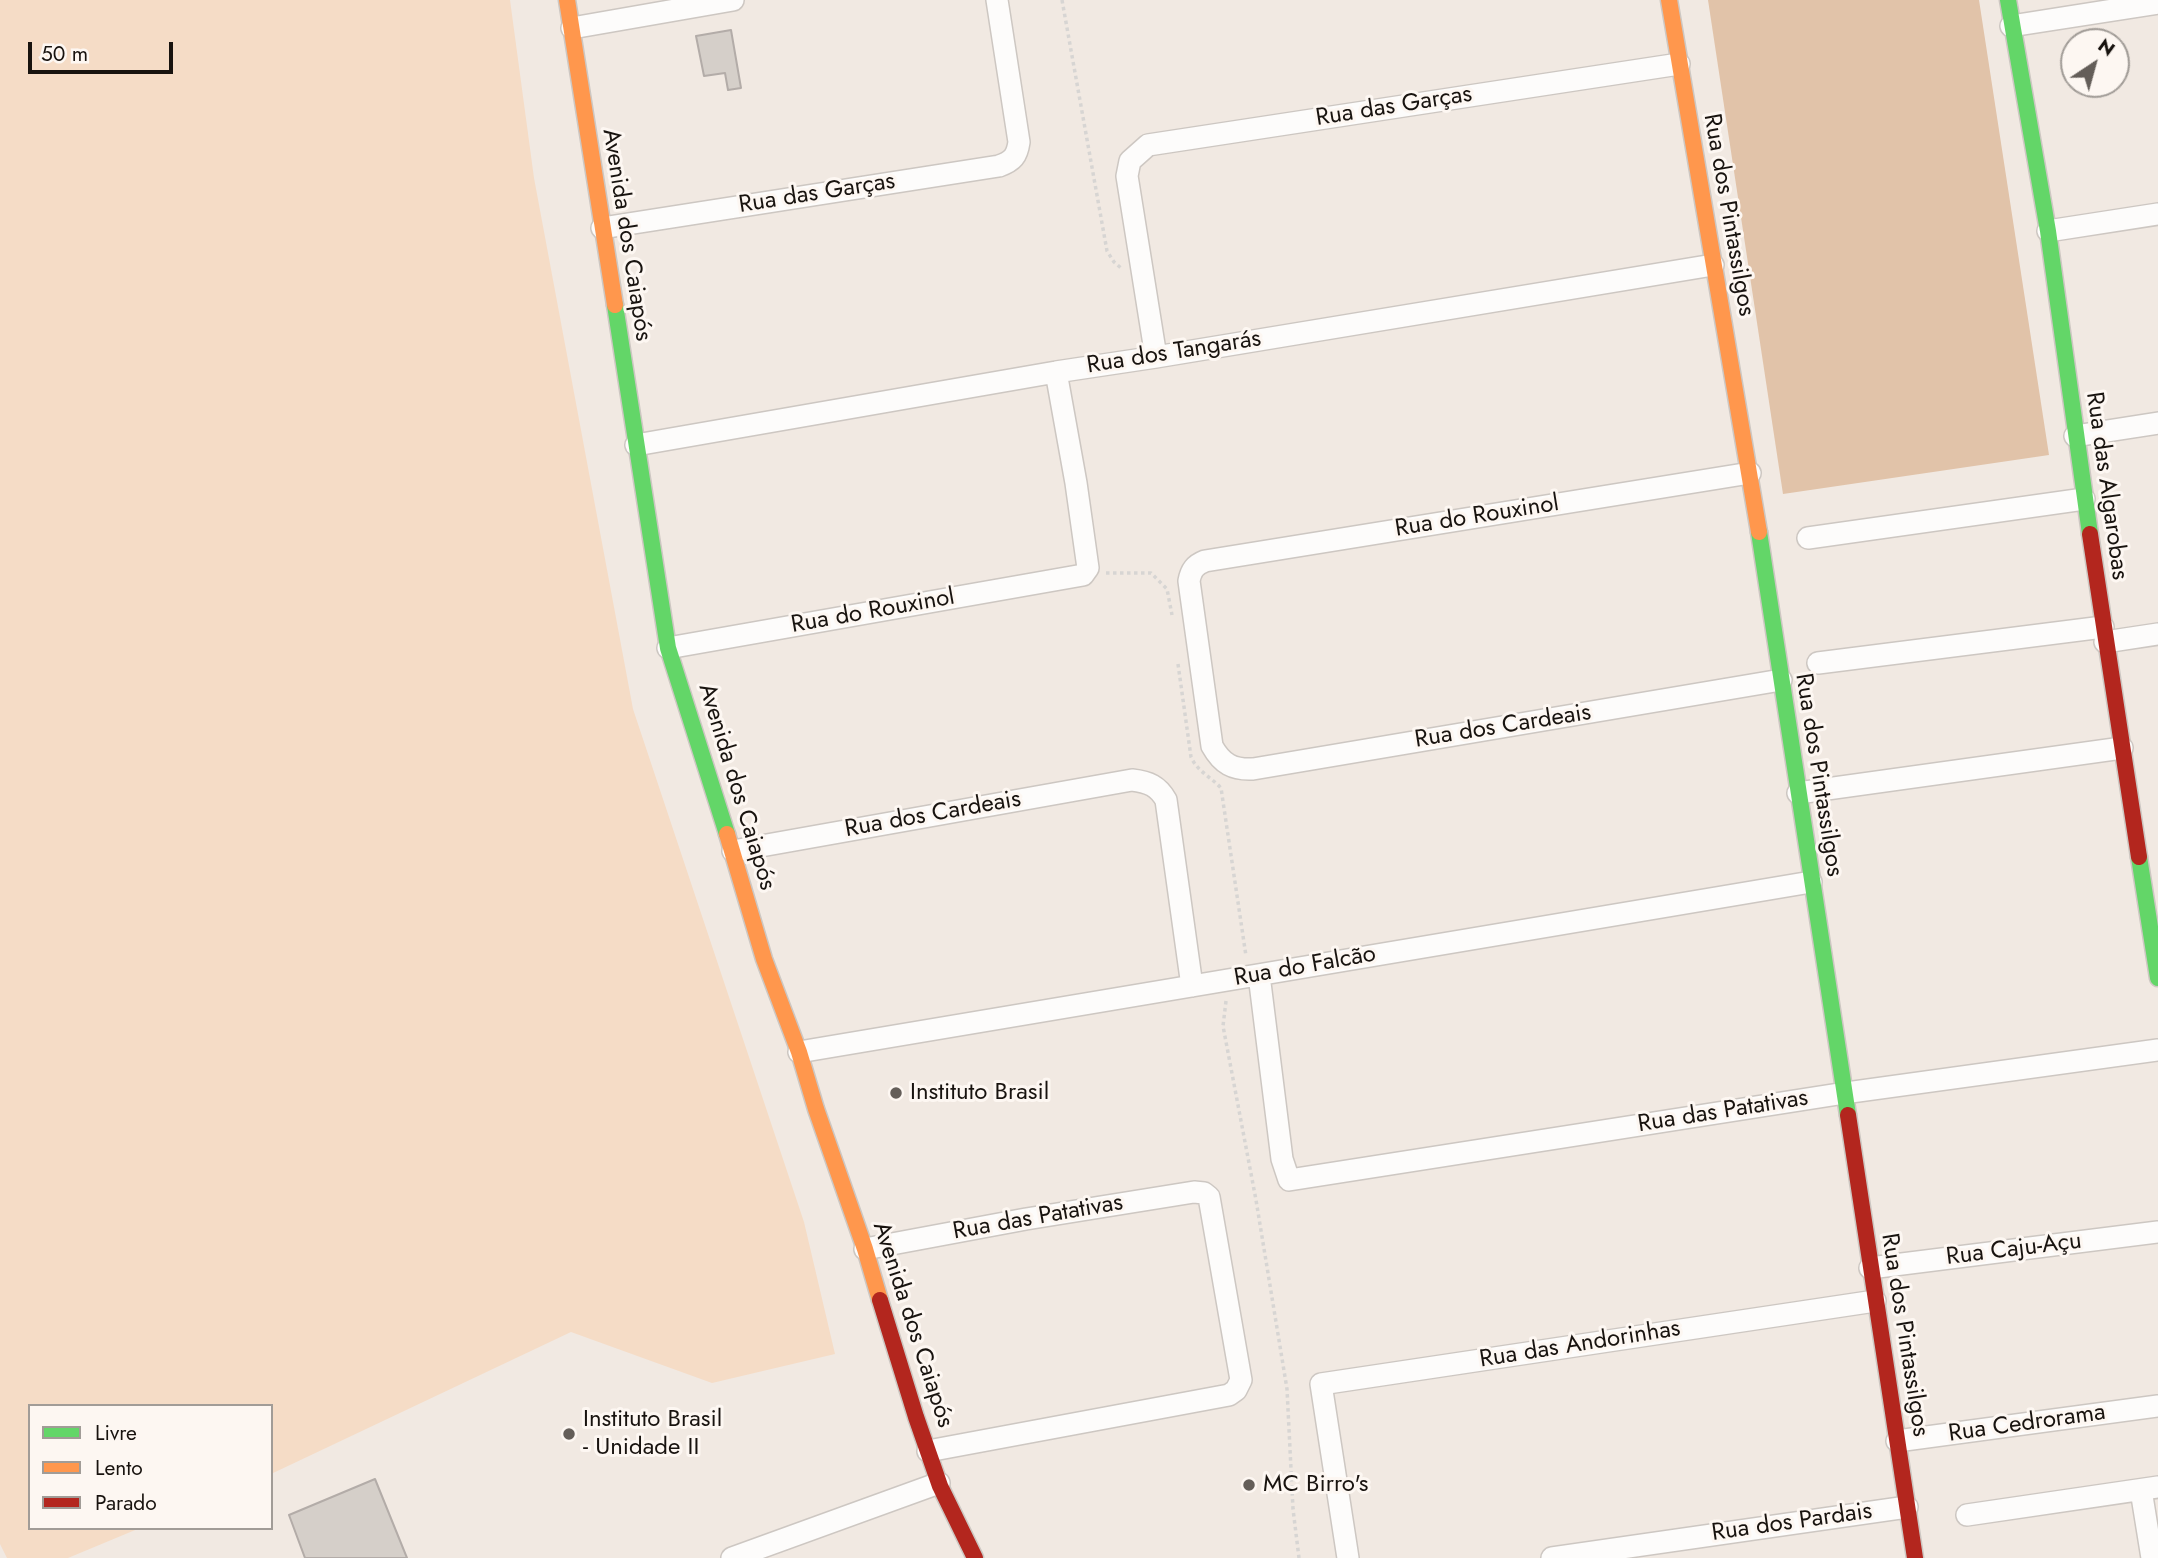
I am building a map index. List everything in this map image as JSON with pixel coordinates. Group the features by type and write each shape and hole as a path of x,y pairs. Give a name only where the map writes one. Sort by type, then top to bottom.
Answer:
{"street":[{"name":"Avenida dos Caiapós","path":"567,0 668,648 733,850 764,959 799,1052 865,1249 928,1451 939,1483 975,1558"},
{"path":"572,28 733,0"},
{"name":"Rua das Garças","path":"602,228 1011,162 1017,153 1019,142 998,0"},
{"name":"Rua dos Pintassilgos","path":"1669,0 1750,473 1915,1558"},
{"name":"Rua das Algarobas","path":"2008,0 2048,232 2084,499 2122,748 2148,847 2158,978"},
{"path":"2011,26 2158,3"},
{"name":"Rua das Garças","path":"1143,275 1127,176 1130,160 1148,145 1679,64"},
{"path":"2048,232 2158,214"},
{"name":"Rua dos Tangarás","path":"636,445 1056,372 1713,265"},
{"path":"1143,275 1156,357"},
{"name":"Rua do Rouxinol","path":"668,648 1083,575 1088,568 1056,372"},
{"path":"2076,436 2158,423"},
{"name":"Rua do Rouxinol","path":"1226,765 1212,746 1189,581 1196,565 1205,561 1750,473"},
{"path":"1808,538 2084,499"},
{"path":"1818,663 2104,635 2158,634"},
{"name":"Rua dos Cardeais","path":"1226,765 1239,770 1253,769 1781,680"},
{"path":"1798,793 2122,748"},
{"name":"Rua dos Cardeais","path":"733,850 1132,780 1148,782 1160,790 1167,800 1192,986"},
{"name":"Rua do Falcão","path":"799,1052 1192,986 1248,970 1811,882"},
{"name":"Rua das Patativas","path":"1248,970 1282,1159 1289,1180 1845,1093 2158,1050"},
{"name":"Rua das Patativas","path":"865,1249 1194,1192 1204,1193 1209,1197 1241,1380 1236,1390 1229,1395 928,1451"},
{"name":"Rua Caju-Açu","path":"1870,1268 2158,1232"},
{"name":"Rua das Andorinhas","path":"1348,1558 1321,1384 1875,1301"},
{"name":"Rua Cedrorama","path":"1897,1441 2158,1406"},
{"path":"732,1558 939,1483"},
{"path":"1967,1515 2149,1488 2152,1558"},
{"name":"Rua dos Pardais","path":"1552,1558 1907,1507"}],"path":[{"path":"1062,0 1107,251 1122,269 1143,275"},
{"path":"1101,568 1103,573 1109,574 1151,573 1167,589 1172,619"},
{"path":"1177,656 1191,757 1201,772 1221,788 1248,970 1225,1004 1223,1026 1256,1200 1287,1390 1293,1509 1299,1558"}],"shaded area":[{"path":"0,0 510,0 534,178 633,709 804,1222 835,1354 712,1383 571,1332 273,1473 273,1404 28,1404 28,1530 135,1530 68,1558 7,1558 0,1544"},
{"path":"1708,0 1979,0 2049,455 1783,494"}],"building":[{"path":"731,30 741,88 728,90 725,73 704,76 696,36"},
{"path":"375,1479 407,1558 305,1558 289,1515"}],"traffic: fast":[{"path":"2008,0 2048,231 2090,534"},
{"path":"615,305 668,648 727,834"},
{"path":"1759,532 1848,1115"},
{"path":"2139,857 2158,978"}],"traffic: slow":[{"path":"567,0 615,305"},
{"path":"1669,0 1759,532"},
{"path":"727,834 764,959 799,1052 880,1300"}],"traffic: jam":[{"path":"2090,534 2139,857"},
{"path":"1848,1115 1915,1558"},
{"path":"880,1300 940,1486 975,1558"}],"place":[{"name":"Instituto Brasil","path":"896,1093"},
{"name":"Instituto Brasil - Unidade II","path":"569,1434"},
{"name":"MC Birro's","path":"1249,1485"}]}
